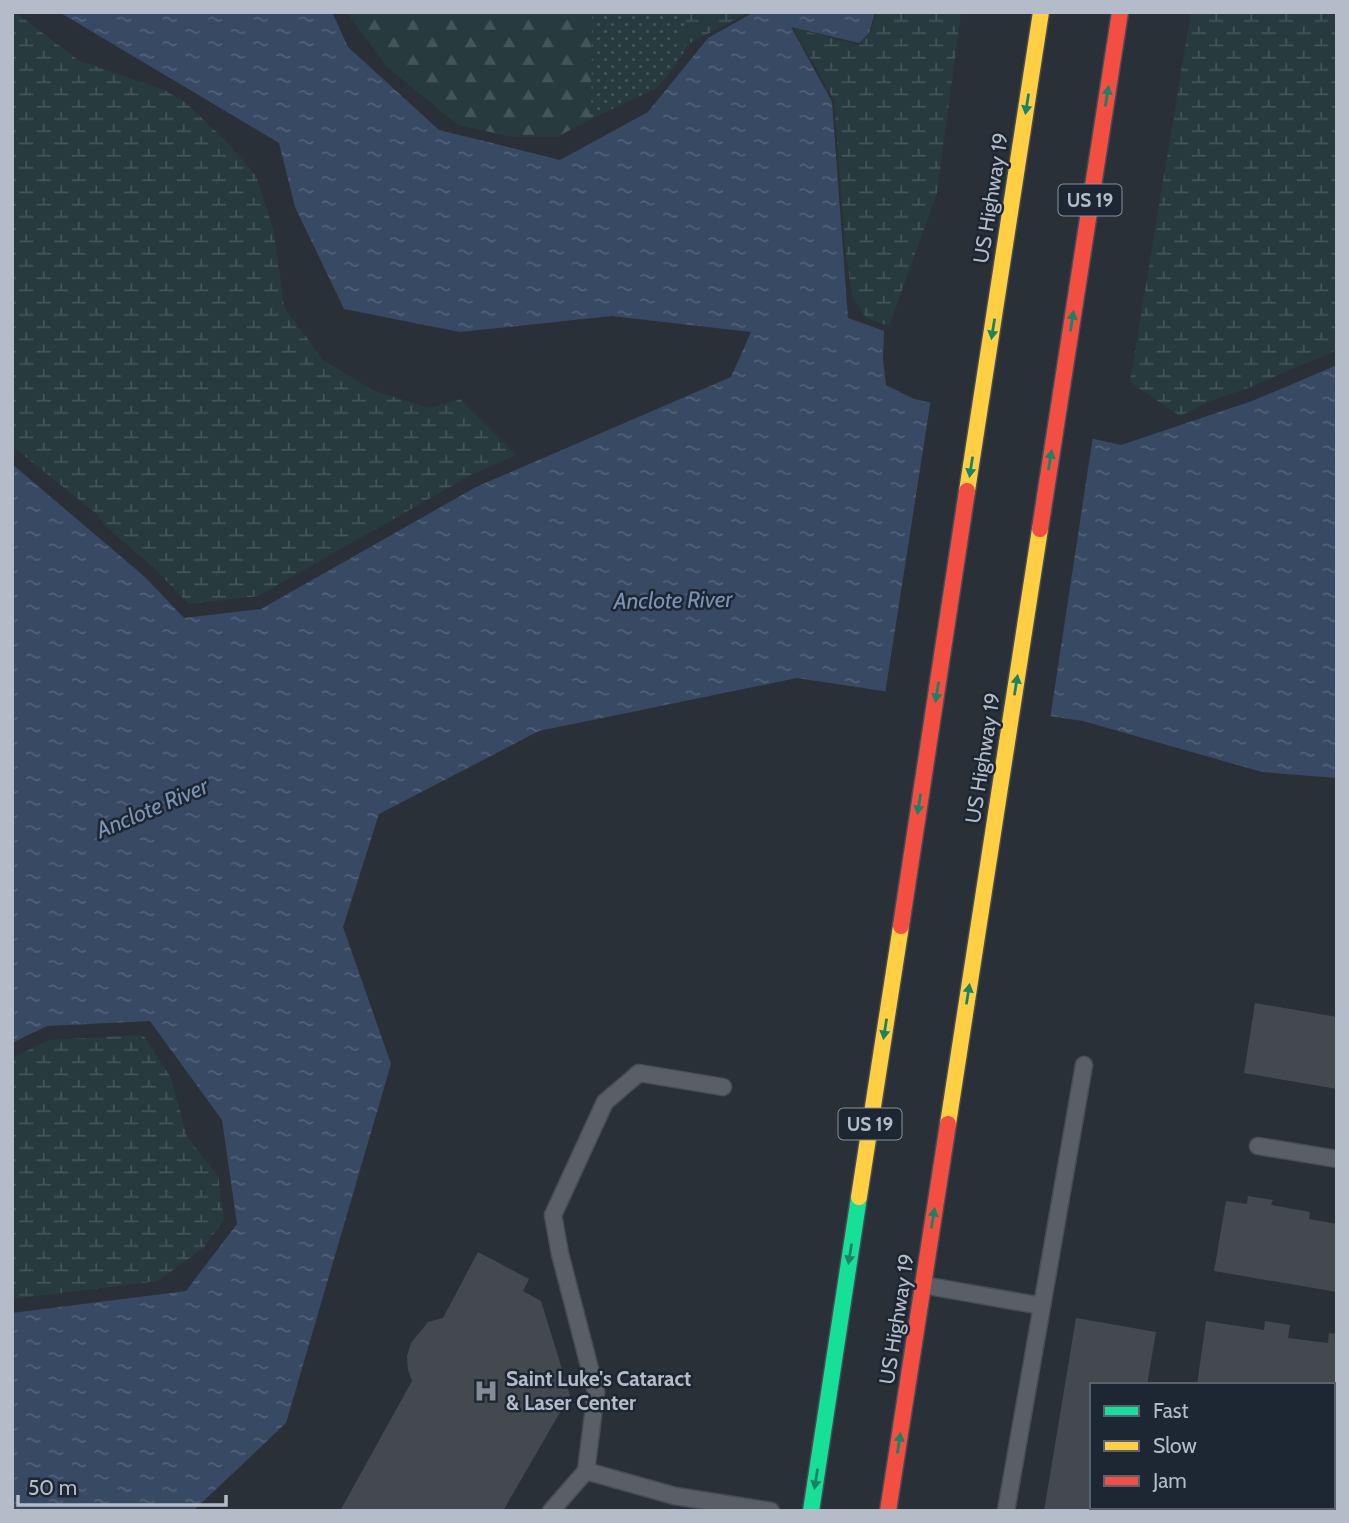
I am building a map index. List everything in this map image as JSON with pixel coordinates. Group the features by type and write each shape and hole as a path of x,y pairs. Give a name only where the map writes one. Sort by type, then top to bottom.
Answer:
{"highway":[{"name":"US Highway 19","path":"811,1511 1041,12"},
{"name":"US Highway 19","path":"888,1511 1119,12"}],"lane":[{"path":"1006,1511 1084,1065"},
{"path":"551,1511 586,1471 596,1392 560,1254 553,1215 605,1102 639,1073 723,1087"},
{"path":"1258,1146 1337,1159"},
{"path":"923,1285 1042,1306"},
{"path":"586,1471 675,1496 771,1511"}],"green space":[{"path":"12,12 78,60 164,90 186,103 227,142 256,176 274,232 284,307 323,360 372,390 429,408 460,399 516,455 471,475 258,596 189,604 152,566 105,526 97,514 12,446"},
{"path":"347,12 592,12 591,119 557,137 514,137 458,125 386,66"},
{"path":"592,12 689,12 677,47 689,44 657,88 591,119"},
{"path":"689,12 750,12 676,48"},
{"path":"877,12 961,12 937,193 889,326 866,318 852,296 845,245 834,100 793,28 859,45 871,31"},
{"path":"1191,12 1337,12 1337,350 1180,416 1130,382"},
{"path":"143,1035 171,1078 187,1137 218,1176 224,1220 203,1248 158,1281 12,1299 12,1058 49,1040"}],"water":[{"name":"Anclote River","path":"59,12 332,12 348,47 439,130 560,160 648,112 708,38 754,12 875,12 869,33 859,43 791,27 832,102 848,318 884,331 886,385 914,399 1121,445 1252,401 1337,365 1337,778 1262,772 1083,721 797,678 539,731 379,814 343,927 391,1064 286,1423 193,1511 12,1511 12,1313 186,1291 237,1224 222,1120 150,1021 47,1026 12,1043 12,464 145,577 184,618 261,609 476,487 731,377 751,332 612,316 460,332 344,309 295,207 279,143"}],"pier":[{"path":"931,399 1093,436 1050,719 885,694"}],"building":[{"path":"1255,1003 1337,1017 1337,1089 1244,1073"},
{"path":"1248,1196 1273,1200 1271,1205 1310,1212 1309,1219 1337,1224 1337,1292 1214,1271 1226,1201 1247,1204"},
{"path":"478,1252 529,1279 523,1291 541,1301 570,1395 503,1511 340,1511 412,1381 407,1356 411,1343 428,1322 443,1318"},
{"path":"1076,1318 1156,1332 1147,1383 1090,1383 1090,1509 1126,1511 1044,1511"},
{"path":"1206,1321 1264,1330 1265,1321 1290,1325 1288,1338 1328,1343 1329,1333 1337,1334 1337,1414 1335,1383 1197,1383"}],"traffic: fast":[{"path":"811,1511 859,1197"}],"traffic: slow":[{"path":"967,491 1041,12"},
{"path":"948,1124 1040,529"},
{"path":"859,1197 901,926"}],"traffic: jam":[{"path":"1040,529 1120,12"},
{"path":"901,926 967,491"},
{"path":"888,1511 948,1124"}],"place":[{"name":"Saint Luke's Cataract & Laser Center","path":"486,1391"}]}
